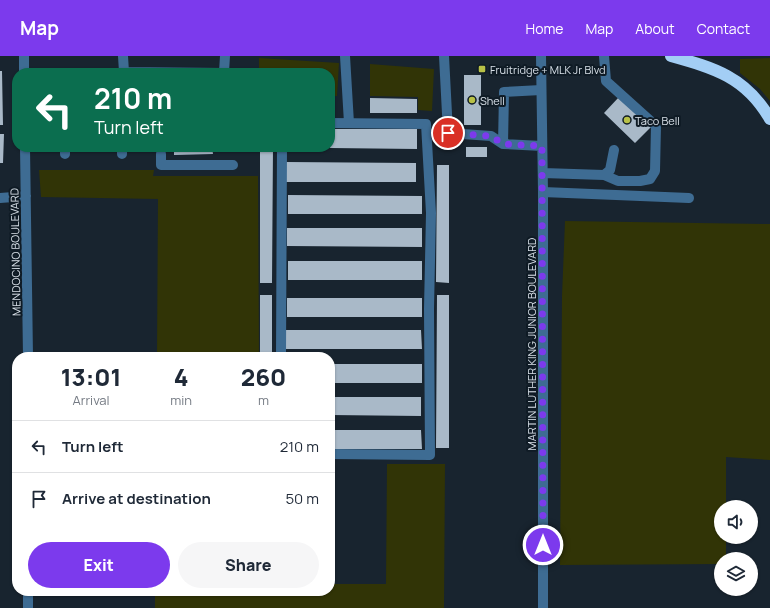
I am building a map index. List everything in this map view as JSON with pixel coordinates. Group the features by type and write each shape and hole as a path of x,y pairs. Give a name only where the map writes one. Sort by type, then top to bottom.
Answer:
{"highway":[{"path":"670,56 714,68 739,83 761,104 770,119"}],"street":[{"path":"24,56 24,68"},
{"path":"123,56 124,68"},
{"path":"224,68 225,56"},
{"path":"345,56 349,123"},
{"path":"444,56 448,133 491,136 503,144 542,146"},
{"name":"MARTIN LUTHER KING JUNIOR BOULEVARD","path":"540,56 543,173 543,608"},
{"path":"543,173 604,175 618,181 640,181 650,179 655,171 656,126 606,81 604,56"},
{"path":"503,144 504,92 541,90"},
{"path":"335,123 426,124 431,213 429,309 430,455 335,454"},
{"path":"604,175 610,170 614,150"},
{"name":"MENDOCINO BOULEVARD","path":"25,152 28,352"},
{"path":"281,352 282,152"},
{"path":"162,154 162,165 233,165"},
{"path":"543,192 688,198"},
{"path":"0,198 26,196"},
{"path":"28,596 28,608"}],"green space":[{"path":"259,58 339,63 337,96 335,96 335,68 259,68"},
{"path":"770,58 770,101 760,89 740,73 740,59"},
{"path":"370,64 434,69 432,111 418,110 418,97 370,96"},
{"path":"39,170 154,170 153,176 258,176 259,352 157,352 158,199 41,197"},
{"path":"565,221 770,224 770,460 726,457 726,500 714,500 714,544 726,544 726,552 714,552 714,564 560,565 562,296"},
{"path":"387,464 445,464 444,608 155,608 155,596 335,596 335,584 386,584"}],"building":[{"path":"0,71 2,71 3,125 0,125"},
{"path":"464,75 481,75 481,125 464,125"},
{"name":"Taco Bell","path":"619,97 651,127 635,143 604,113"},
{"path":"370,98 417,99 417,113 370,113"},
{"path":"335,129 417,129 417,149 335,148"},
{"path":"0,134 4,134 3,163 0,163"},
{"path":"466,147 487,147 487,157 466,157"},
{"path":"174,152 213,152 213,154 174,155"},
{"path":"260,152 273,152 272,283 260,283"},
{"path":"286,162 416,163 416,182 286,182"},
{"path":"437,165 449,165 449,283 436,282"},
{"path":"288,195 422,196 422,214 288,214"},
{"path":"287,228 422,228 422,247 287,246"},
{"path":"288,261 422,261 422,280 288,280"},
{"path":"260,295 272,295 272,352 260,352"},
{"path":"437,295 449,295 449,448 436,448"},
{"path":"287,298 422,298 422,317 287,317"},
{"path":"286,330 421,330 422,349 286,349"},
{"path":"335,364 422,364 422,383 335,383"},
{"path":"335,397 421,397 421,416 335,415"},
{"path":"335,430 421,430 422,449 335,449"}],"place":[{"name":"Fruitridge + MLK Jr Blvd","path":"482,69"},
{"name":"Shell","path":"472,100"},
{"name":"Taco Bell","path":"627,120"}],"route":[{"path":"448,133 491,136 503,144 542,146 543,545"}]}
